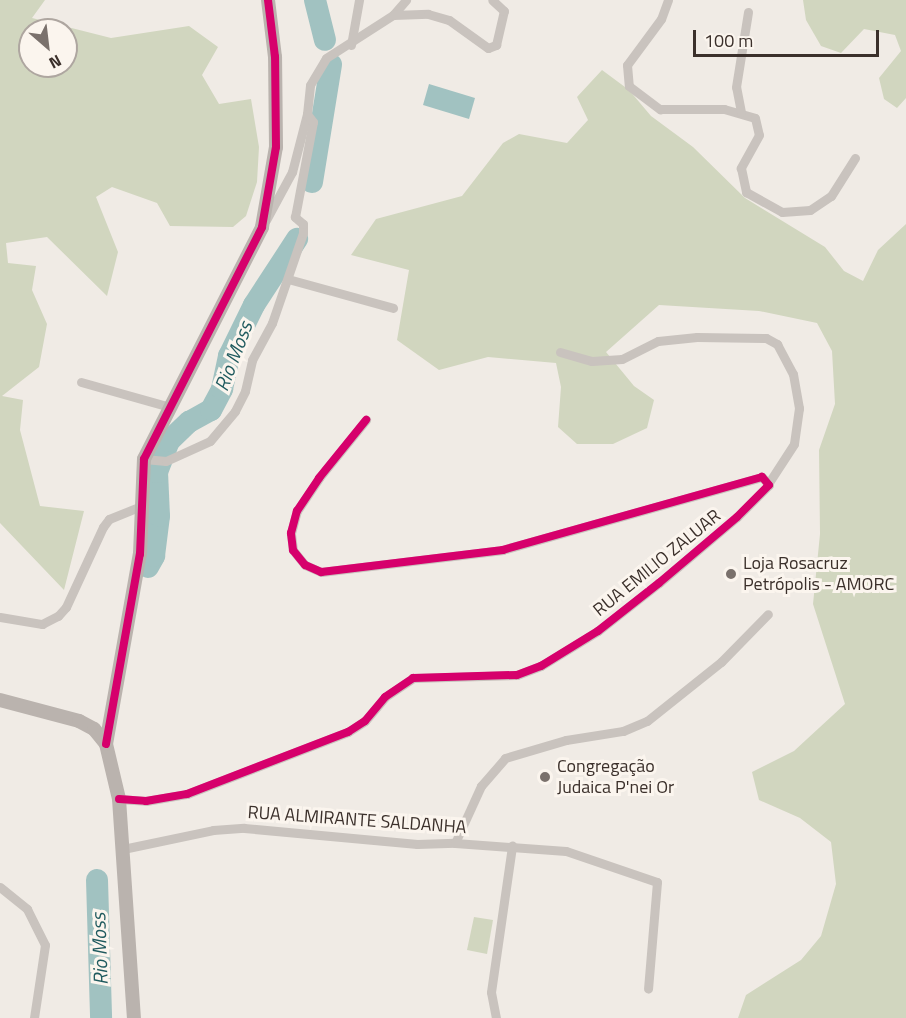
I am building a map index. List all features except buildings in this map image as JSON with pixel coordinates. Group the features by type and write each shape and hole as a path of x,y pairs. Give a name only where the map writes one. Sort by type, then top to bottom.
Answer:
{"street":[{"path":"262,227 276,147 275,74 268,0"},
{"path":"351,45 358,0"},
{"path":"134,1018 119,800 106,744 140,554 144,459 292,172 307,114 310,85 316,69 326,58 351,45 393,15 406,0"},
{"path":"393,15 428,14 449,20 488,48 496,45 504,10 492,0"},
{"path":"668,0 661,19 627,65 629,86 660,109 741,112 755,118 759,127 759,135 741,168 746,192 782,212 810,210 831,196 855,158"},
{"path":"741,112 736,87 748,12"},
{"path":"144,459 166,461 210,441 236,411 252,360 288,279 303,233 296,208 312,122 307,114"},
{"path":"288,279 393,308"},
{"path":"560,352 592,362 622,359 658,341 697,337 766,338 777,344 792,374 799,408 794,444 770,481"},
{"path":"81,382 170,406"},
{"name":"RUA EMILIO ZALUAR","path":"119,800 146,801 187,794 348,732 365,721 385,697 413,678 517,675 541,666 598,631 658,583 737,517 770,481 762,477 503,550 321,572 305,565 293,550 291,533 297,511 366,420"},
{"path":"0,617 42,624 58,616 66,607 103,527 109,519 142,506"},
{"path":"455,843 481,786 505,758 566,740 623,730 647,721 713,669 768,614"},
{"path":"0,700 79,721 94,729 106,744"},
{"name":"RUA ALMIRANTE SALDANHA","path":"123,849 213,830 244,828 417,844 455,843 566,850 657,882 648,989"},
{"path":"496,1018 490,992 512,846"},
{"path":"0,888 27,909 45,945 34,1018"}],"green space":[{"path":"0,0 45,0 32,18 18,18 18,78 78,78 78,30 111,38 189,26 218,47 202,75 219,104 251,99 259,147 257,182 246,216 233,227 170,226 157,203 112,187 96,197 118,252 107,296 47,237 6,243 8,263 36,266 32,290 47,324 39,367 2,396 23,400 20,430 40,506 84,511 64,590 0,523"},
{"path":"803,0 906,0 906,98 897,108 884,99 879,78 901,51 895,35 864,29 841,53 821,46 806,20"},
{"path":"602,70 629,90 651,116 693,147 745,198 825,247 844,271 863,281 878,250 906,224 906,1018 738,1018 746,995 801,960 821,936 836,884 831,842 800,818 759,800 752,772 794,751 845,704 813,604 820,534 819,450 835,404 832,351 817,323 759,311 659,305 606,352 634,386 654,400 647,428 613,444 577,444 558,427 561,387 556,363 488,357 439,370 397,340 409,270 351,255 376,219 462,196 503,143 519,134 567,143 588,120 577,97"},
{"path":"474,917 493,920 487,954 467,950"}],"water":[{"path":"429,84 475,98 469,119 423,105"}],"waterway":[{"name":"Rio Moss","path":"315,0 325,40"},
{"name":"Rio Moss","path":"312,182 331,65"},
{"name":"Rio Moss","path":"148,567 154,556 159,516 157,472 169,441 189,422 211,410 222,389 229,356 254,305 297,239"},
{"name":"Rio Moss","path":"97,880 101,1018"}],"cycle path":[{"path":"106,744 140,554 144,459 262,227 276,147 275,57 268,0"},
{"path":"119,799 146,801 187,794 348,732 365,721 385,697 413,678 517,675 541,666 598,631 659,583 737,517 769,485 762,477 503,550 321,572 305,565 293,550 291,533 297,511 319,478 366,420"}],"place":[{"name":"Loja Rosacruz Petrópolis - AMORC","path":"731,574"},
{"name":"Congregação Judaica P'nei Or","path":"545,777"}]}
